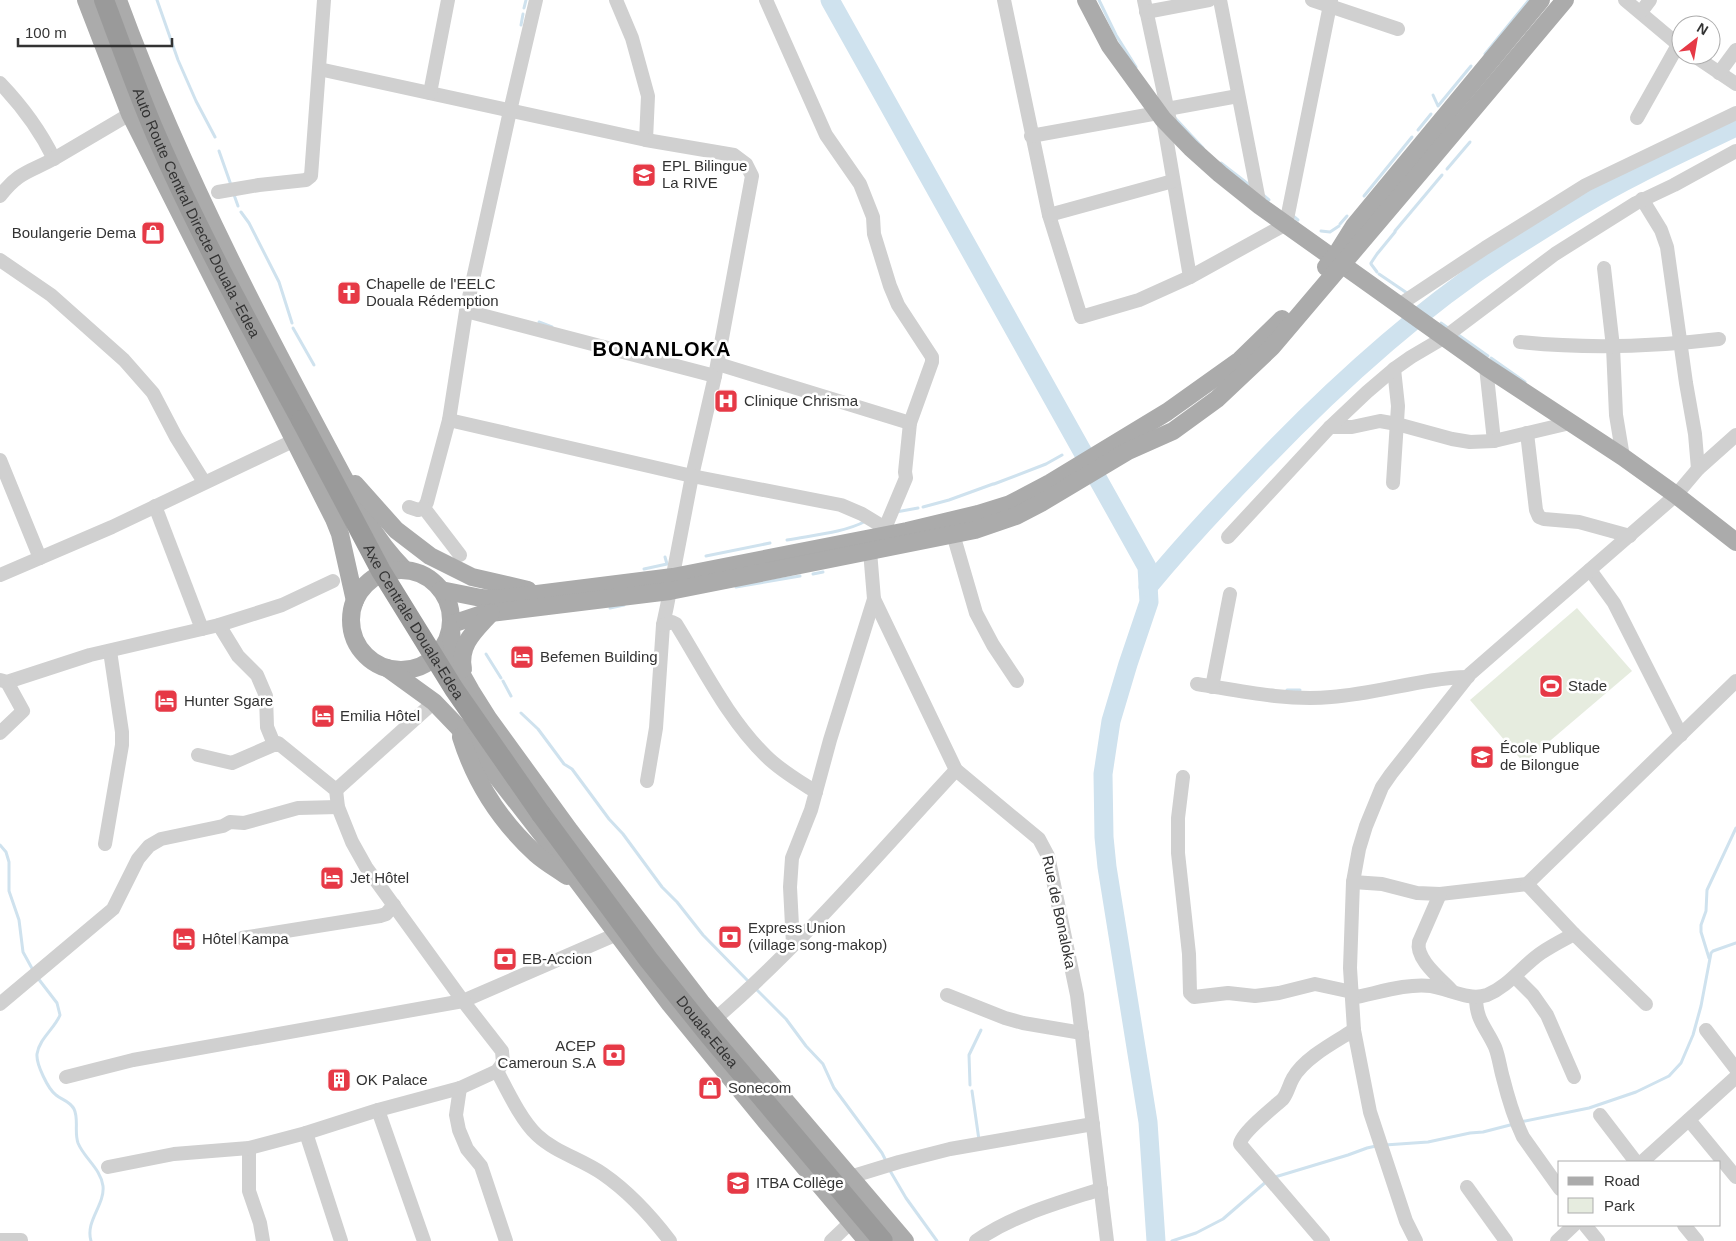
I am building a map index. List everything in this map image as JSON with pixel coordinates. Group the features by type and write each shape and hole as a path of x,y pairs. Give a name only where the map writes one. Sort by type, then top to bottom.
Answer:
{"highway":[{"name":"Auto Route Central Directe Douala -Edea","path":"104,0 170,166 300,420"},
{"name":"Axe Centrale Douala-Edea","path":"300,420 381,571 454,689 542,814"},
{"name":"Douala-Edea","path":"542,814 648,959 883,1241"}],"main road":[{"path":"86,0 130,114 340,534 355,601"},
{"path":"118,0 167,124 218,236 333,458 377,538 390,556 405,570"},
{"path":"1086,0 1110,46 1165,117 1213,167 1260,206 1486,367 1623,457 1736,542"},
{"path":"1338,261 1354,226 1541,0"},
{"path":"451,627 491,613 870,551 886,537 953,534 975,530 1016,516 1125,445 1167,412 1240,360 1338,261 1565,0"},
{"path":"333,458 396,530 430,556 472,577 543,594"},
{"path":"441,590 496,599 671,584 947,522 1002,506 1035,492 1066,482"},
{"path":"868,1241 768,1124 670,1004 458,727 434,702 387,668 369,658 356,642 351,622 355,601 366,584 375,577 394,570 405,570 425,576 441,590 449,606 453,656 488,718 570,831 715,1019 905,1241"},
{"path":"466,682 462,664 466,644 470,636 491,613"},
{"path":"387,668 408,670 428,663 443,649 451,627"}],"street":[{"path":"218,192 309,179 311,176 324,0"},
{"path":"430,93 448,0"},
{"path":"409,507 418,510 424,508 428,502 449,420 466,311 536,0"},
{"path":"616,0 632,38 648,96 646,140"},
{"path":"449,420 692,476 841,505 862,514 886,537 906,478 910,423 932,362 932,357 898,305 874,234 873,217 860,184 826,134 766,0"},
{"path":"1004,0 1049,215 1081,317 1139,300 1190,277 1286,224 1330,3"},
{"path":"1190,277 1173,182 1165,117 1145,6 1209,0"},
{"path":"1220,0 1260,206"},
{"path":"1312,0 1330,3 1398,29"},
{"path":"1625,0 1671,39"},
{"path":"1641,12 1650,0"},
{"path":"1719,73 1736,50"},
{"path":"1637,118 1671,60"},
{"path":"1707,65 1736,84"},
{"path":"319,69 646,140 734,155 746,164 752,176 717,370 692,476 671,584 664,625 656,728 647,781"},
{"path":"0,83 29,117 44,139 54,159"},
{"path":"1032,136 1165,117 1238,96"},
{"path":"1403,308 1485,248 1586,185 1736,113"},
{"path":"1,191 22,173 54,159 130,114"},
{"path":"1228,537 1330,427 1394,369 1440,334 1555,254 1642,199 1674,185 1736,151"},
{"path":"1049,215 1173,182"},
{"path":"1642,199 1664,238 1695,434 1698,469"},
{"path":"0,260 51,295 124,360 153,393 176,437 204,482"},
{"path":"1604,268 1613,347 1616,415 1623,457"},
{"path":"466,311 717,370 910,423"},
{"path":"1520,342 1613,347 1681,344 1719,339"},
{"path":"1486,367 1494,441"},
{"path":"1393,483 1398,406 1394,369"},
{"path":"1330,427 1352,427 1380,422 1397,424 1452,440 1470,442 1494,441 1570,422"},
{"path":"1527,433 1536,510 1539,517 1579,522 1630,536"},
{"path":"1416,1241 1406,1220 1370,1112 1354,1030 1350,968 1352,882 1364,833 1382,787 1468,677 1676,495 1698,469 1736,435"},
{"path":"0,575 112,527 293,441"},
{"path":"0,460 40,558"},
{"path":"155,506 202,629"},
{"path":"424,508 460,555"},
{"path":"953,534 976,613 992,645 1017,681"},
{"name":"Rue de Bonaloka","path":"870,551 874,599 956,770 1039,839 1045,847 1077,995 1107,1241"},
{"path":"1590,570 1614,604 1682,735"},
{"path":"0,734 23,711 3,681 72,660 219,625 282,605 333,581"},
{"path":"1212,687 1230,594"},
{"path":"793,945 790,868 792,858 805,828 874,599"},
{"path":"664,625 672,622 676,624 730,713 747,736 768,758 816,792"},
{"path":"219,625 238,656 257,675 266,696 267,727 274,744"},
{"path":"105,844 122,745 110,651"},
{"path":"1197,684 1293,698 1316,698 1367,693 1468,677"},
{"path":"1352,882 1382,884 1417,892 1440,894 1527,884 1736,681"},
{"path":"336,790 434,702"},
{"path":"108,1167 174,1154 249,1148 306,1133 378,1110 460,1088 497,1071 503,1063 502,1051 463,1001 362,859 352,842 338,807 336,790 282,745 274,744 232,762 198,755"},
{"path":"715,1019 756,983 793,945 956,770"},
{"path":"1183,777 1178,818 1178,853 1189,954 1190,993 1194,997 1228,994 1254,996 1315,984 1352,995 1407,987 1431,986 1476,997 1488,994 1515,977 1541,952 1574,934"},
{"path":"0,1004 112,909 140,855 155,841 222,826 230,822 244,823 298,808 338,807"},
{"path":"1527,884 1574,934 1646,1004"},
{"path":"1440,894 1418,948 1420,957 1452,992"},
{"path":"242,938 380,916 386,914 394,905"},
{"path":"66,1076 133,1060 463,1001 616,934"},
{"path":"1515,977 1533,995 1547,1015 1574,1077"},
{"path":"947,995 1005,1018 1082,1033"},
{"path":"1476,997 1478,1017 1495,1048 1507,1096 1519,1128 1523,1137 1558,1186"},
{"path":"1323,1241 1240,1144 1240,1140 1283,1099 1292,1078 1303,1066 1329,1045 1354,1030"},
{"path":"1706,1030 1736,1069"},
{"path":"497,1071 514,1102 536,1134 602,1173 633,1198 670,1241"},
{"path":"1643,1161 1736,1076"},
{"path":"460,1088 456,1115 458,1130 467,1149 480,1166 506,1241"},
{"path":"378,1110 424,1241"},
{"path":"1600,1115 1635,1161"},
{"path":"1689,1120 1736,1177"},
{"path":"850,1177 899,1162 950,1150 1093,1124"},
{"path":"306,1133 341,1241"},
{"path":"249,1148 249,1191 260,1224 263,1241"},
{"path":"1467,1187 1506,1241"},
{"path":"976,1241 1002,1225 1028,1214 1101,1189"},
{"path":"831,1241 851,1222"},
{"path":"1557,1241 1573,1226"},
{"path":"1586,1226 1598,1241"},
{"path":"1685,1226 1697,1241"},
{"path":"0,1240 21,1240"}],"green space":[{"name":"Stade","path":"1577,608 1632,671 1524,763 1470,700"}],"waterway":[{"path":"157,0 178,60 196,101 215,137"},
{"path":"524,8 526,0"},
{"path":"830,0 1147,567 1149,602 1111,721 1103,774 1104,837 1107,867 1148,1122 1156,1241"},
{"path":"1099,0 1116,35 1136,67"},
{"path":"1485,54 1529,0"},
{"path":"521,25 523,14"},
{"path":"1433,95 1438,106 1471,66"},
{"path":"1418,130 1431,114"},
{"path":"1175,118 1203,148"},
{"path":"1148,587 1212,514 1310,413 1372,356 1436,303 1504,254 1586,203 1649,169 1736,127"},
{"path":"1364,196 1412,137"},
{"path":"1447,169 1470,142"},
{"path":"219,151 231,185"},
{"path":"1221,163 1252,187"},
{"path":"1395,231 1442,175"},
{"path":"233,192 238,206"},
{"path":"1262,194 1269,200"},
{"path":"241,212 249,223 279,282 292,323"},
{"path":"1292,215 1298,220"},
{"path":"1340,224 1347,216"},
{"path":"1321,231 1330,232 1339,226"},
{"path":"1371,263 1395,232"},
{"path":"1371,264 1377,272"},
{"path":"1379,274 1407,293"},
{"path":"1420,307 1429,314"},
{"path":"539,322 552,327"},
{"path":"1441,323 1448,328"},
{"path":"293,328 314,365"},
{"path":"1457,334 1488,356"},
{"path":"1491,358 1525,382"},
{"path":"994,484 1046,464 1062,455"},
{"path":"923,507 993,484"},
{"path":"896,512 918,508"},
{"path":"787,540 838,531 866,521"},
{"path":"706,556 770,543"},
{"path":"644,569 667,564 665,557"},
{"path":"813,574 823,572"},
{"path":"736,587 800,576"},
{"path":"610,608 624,605"},
{"path":"486,654 501,678"},
{"path":"503,681 511,696"},
{"path":"1287,690 1300,690"},
{"path":"521,713 538,729 564,764 572,769 662,887 677,902 703,935 749,982"},
{"path":"1709,958 1701,932 1701,925 1706,911 1707,890 1736,828"},
{"path":"0,845 6,852 9,862 9,891 19,920 23,952 34,972"},
{"path":"1520,1122 1589,1108 1636,1092 1669,1076 1681,1063 1693,1035 1701,1006 1711,953 1736,943"},
{"path":"37,977 57,1003 60,1015 38,1049 38,1064 53,1092 74,1109 78,1143 102,1180 103,1193 91,1227 91,1241"},
{"path":"755,988 786,1019 806,1046 823,1064 834,1088 886,1161"},
{"path":"970,1085 969,1055 981,1030"},
{"path":"972,1091 979,1140"},
{"path":"1385,1145 1428,1142 1514,1124"},
{"path":"1275,1177 1376,1146"},
{"path":"889,1169 906,1198 937,1241"},
{"path":"1172,1241 1196,1233 1223,1219 1267,1181"}],"place":[{"name":"EPL Bilingue La RIVE","path":"644,175"},
{"name":"Boulangerie Dema","path":"153,233"},
{"name":"Chapelle de l'EELC Douala Rédemption","path":"349,293"},
{"name":"Clinique Chrisma","path":"726,401"},
{"name":"Befemen Building","path":"522,657"},
{"name":"Stade","path":"1551,686"},
{"name":"Hunter Sgare","path":"166,701"},
{"name":"Emilia Hôtel","path":"323,716"},
{"name":"École Publique de Bilongue","path":"1482,757"},
{"name":"Jet Hôtel","path":"332,878"},
{"name":"Express Union (village song-makop)","path":"730,937"},
{"name":"Hôtel Kampa","path":"184,939"},
{"name":"EB-Accion","path":"505,959"},
{"name":"ACEP Cameroun S.A","path":"614,1055"},
{"name":"OK Palace","path":"339,1080"},
{"name":"Sonecom","path":"710,1088"},
{"name":"ITBA Collège","path":"738,1183"}],"district":[{"name":"BONANLOKA","path":"662,349"}]}
